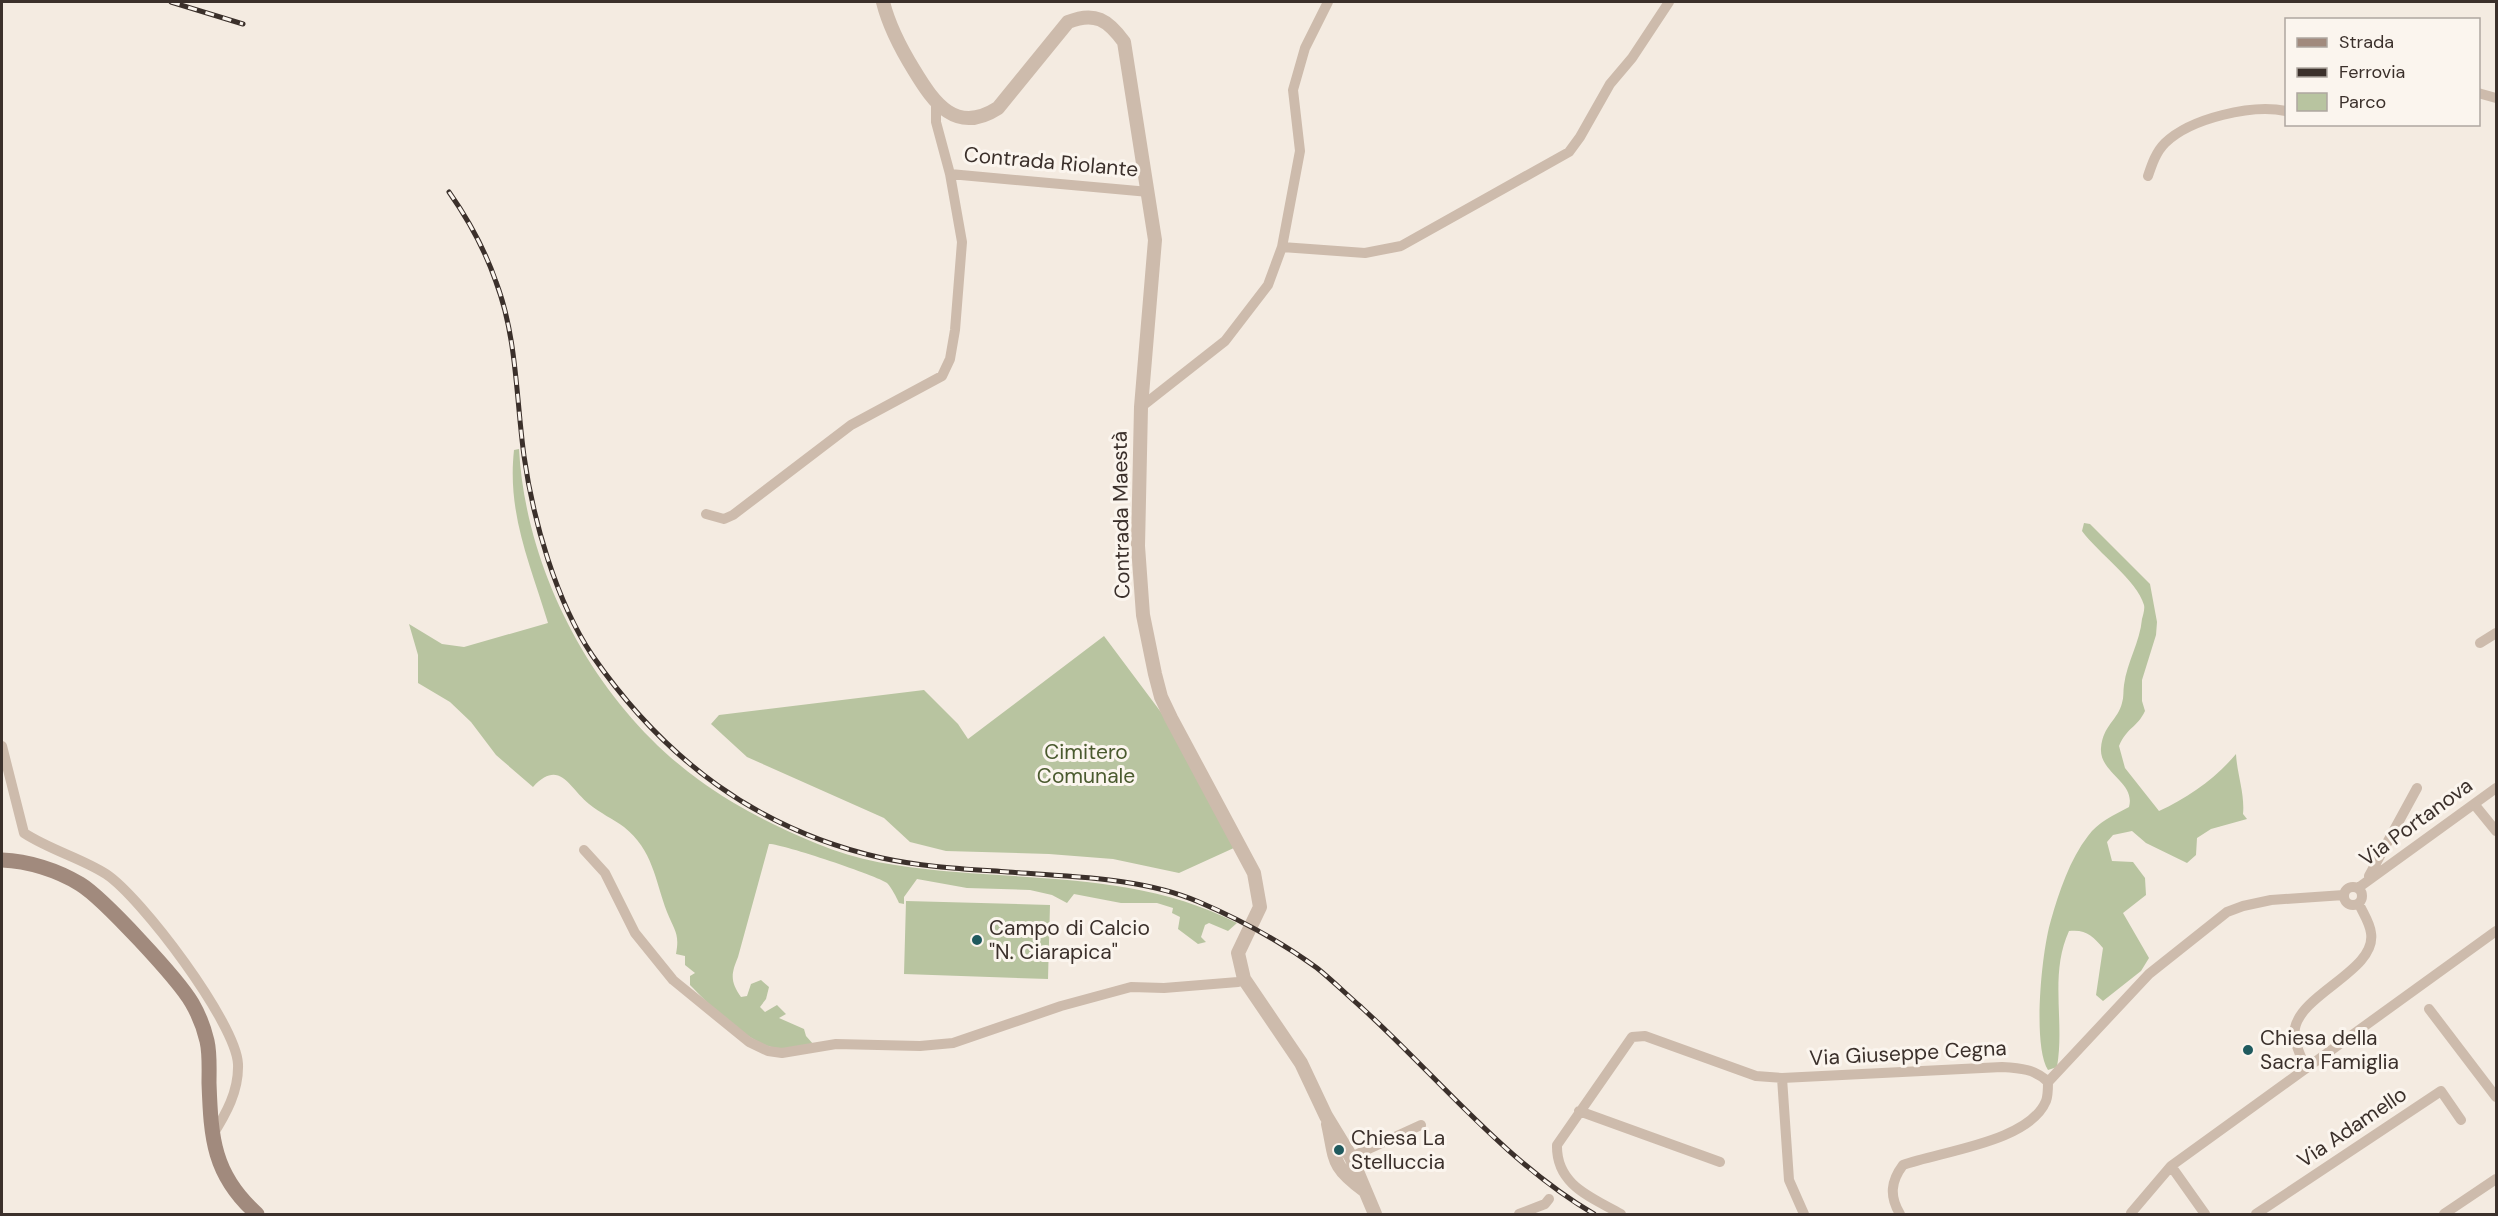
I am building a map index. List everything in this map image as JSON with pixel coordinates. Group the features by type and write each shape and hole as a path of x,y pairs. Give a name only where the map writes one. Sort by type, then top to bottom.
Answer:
{"main road":[{"path":"2,860 38,866 81,884 99,899 180,985 201,1022 208,1044 212,1136 226,1179 257,1215"}],"street":[{"name":"Contrada Riolante","path":"883,2 900,46 936,104 950,113 966,118 985,116 1010,94 1068,22 1083,16 1096,18 1113,27 1124,42 1149,192 1155,240 1155,266"},
{"path":"1141,407 1225,341 1268,285 1282,248 1300,151 1293,90 1305,48 1328,2"},
{"path":"1282,248 1365,253 1401,246 1569,152 1610,84 1632,58 1668,2"},
{"path":"2480,94 2496,98"},
{"name":"Contrada Riolante","path":"706,514 723,519 733,515 851,425 942,376 950,359 955,330 962,242 950,174 936,122 936,104"},
{"path":"2148,176 2163,145 2174,135 2257,107 2285,111"},
{"name":"Contrada Riolante","path":"950,174 1149,192"},
{"name":"Contrada Maestà","path":"1155,266 1141,407 1138,546 1143,615 1161,697 1254,873 1260,897 1260,908 1238,953 1244,979"},
{"path":"2480,643 2496,633"},
{"path":"2,746 24,833 43,845 107,874 132,897 220,1016 233,1041 238,1064 236,1090 212,1136"},
{"path":"2368,879 2417,788"},
{"name":"Via Portanova","path":"2344,895 2349,888 2358,888 2496,788"},
{"path":"2474,804 2496,831"},
{"path":"584,850 605,873 635,933 673,980 749,1042 768,1051 782,1053 836,1044 920,1046 953,1043 1060,1006 1131,987 1164,988 1238,982 1244,979 1301,1063 1326,1116 1352,1157 1375,1215"},
{"name":"Via Portanova","path":"2358,888 2362,896 2358,904"},
{"path":"1900,1215 1892,1201 1894,1178 1903,1165 2008,1135 2040,1111 2046,1100 2048,1082 2149,974 2227,912 2242,906 2271,900 2344,895 2347,903 2358,904 2372,935 2369,950 2307,1008 2298,1021 2295,1030 2306,1068"},
{"path":"2134,1214 2172,1166 2496,931"},
{"path":"2429,1009 2496,1097"},
{"name":"Via Giuseppe Cegna","path":"1621,1215 1580,1190 1561,1172 1557,1159 1557,1145 1632,1037 1645,1036 1756,1076 1782,1078 2002,1067 2024,1068 2039,1074 2048,1082"},
{"path":"1782,1078 1789,1180 1804,1215"},
{"name":"Via Adamello","path":"2256,1215 2441,1091 2461,1120"},
{"path":"1579,1111 1720,1162"},
{"path":"1326,1116 1336,1164 1349,1179 1366,1191"},
{"path":"1352,1157 1421,1125"},
{"path":"2172,1166 2205,1215"},
{"path":"2444,1215 2496,1179"},
{"path":"1519,1215 1545,1204 1550,1199"}],"green space":[{"path":"519,449 525,496 536,543 552,590 573,634 599,676 629,715 662,750 699,780 735,804 817,844 863,859 938,870 1112,885 1155,893 1197,905 1237,923 1228,931 1209,923 1205,925 1201,937 1206,942 1198,944 1178,929 1180,917 1172,913 1173,908 1157,903 1121,903 1074,894 1067,903 1052,895 1030,890 967,888 917,879 904,897 904,904 899,903 889,885 880,879 809,854 769,844 734,968 733,982 741,997 747,996 751,984 761,980 769,987 766,999 760,1007 765,1012 777,1005 786,1014 779,1018 804,1029 806,1036 814,1045 781,1049 770,1047 745,1034 690,985 690,976 695,973 685,965 685,956 676,954 676,932 652,866 634,836 589,804 570,784 557,775 550,775 542,779 533,787 496,755 471,722 450,702 418,683 418,655 409,624 442,644 464,647 548,623 527,559 517,517 513,473 514,450"},
{"path":"2084,523 2090,524 2150,584 2157,622 2156,635 2142,680 2142,701 2145,711 2119,746 2125,768 2159,811 2201,787 2236,754 2243,814 2247,819 2211,829 2197,838 2196,855 2187,863 2146,843 2132,831 2113,835 2107,842 2112,861 2133,862 2145,878 2146,895 2123,913 2149,958 2141,971 2103,1001 2096,995 2103,948 2089,934 2069,931 2060,964 2057,1067 2048,1070 2040,1040 2040,996 2044,952 2054,909 2070,865 2088,836 2097,827 2129,807 2130,798 2127,791 2106,764 2101,748 2107,728 2122,703 2126,677 2139,636 2144,608 2140,596 2126,576 2082,531"},
{"name":"Cimitero Comunale","path":"1104,636 1169,723 1236,847 1179,873 1113,859 1049,854 946,851 910,842 884,818 747,757 711,724 719,715 924,690 958,724 968,739"},
{"name":"Campo di Calcio \"N. Ciarapica\"","path":"906,901 1050,905 1048,979 904,974"}],"railway":[{"path":"171,2 243,24"},
{"path":"449,192 481,247 492,270 503,303 512,346 521,434 533,506 548,559 567,610 592,655 620,692 650,727 682,758 717,785 754,809 794,829 837,846 882,858 929,866 1080,877 1153,887 1199,902 1230,916 1274,940 1317,968 1361,1007 1501,1144 1562,1193 1594,1214"}],"place":[{"name":"Campo di Calcio \"N. Ciarapica\"","path":"977,940"},
{"name":"Chiesa della Sacra Famiglia","path":"2248,1050"},
{"name":"Chiesa La Stelluccia","path":"1339,1150"}]}
